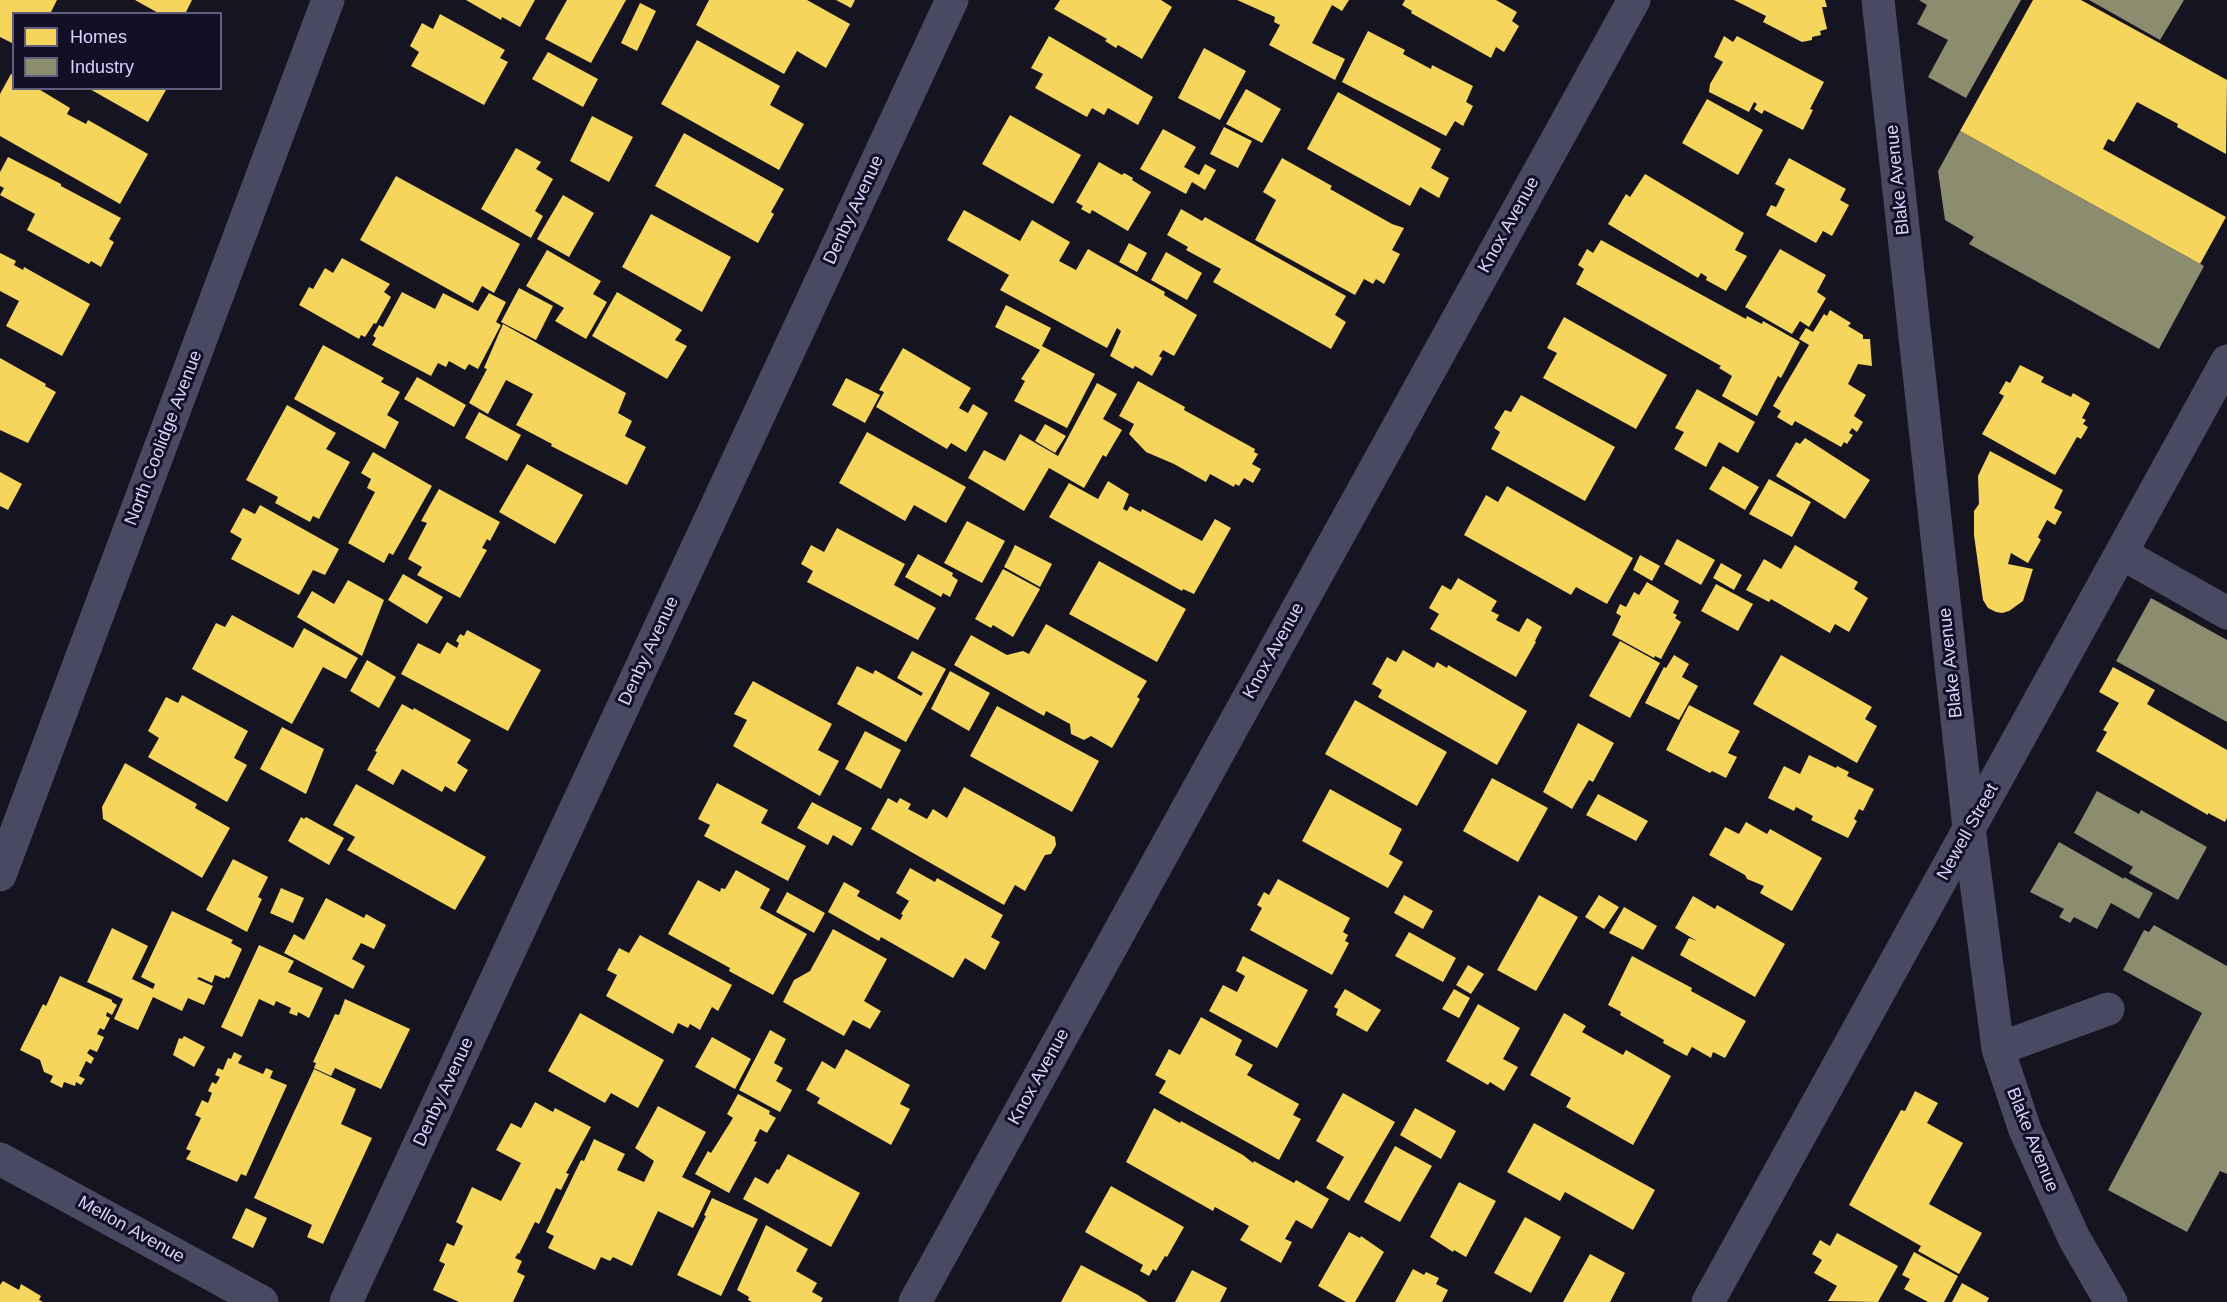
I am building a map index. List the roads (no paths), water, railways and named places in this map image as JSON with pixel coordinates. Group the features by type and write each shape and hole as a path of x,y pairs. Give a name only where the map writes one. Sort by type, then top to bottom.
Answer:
{"street":[{"name":"North Coolidge Avenue","path":"0,875 328,0"},
{"name":"Denby Avenue","path":"346,1302 952,0"},
{"name":"Knox Avenue","path":"915,1302 1634,0"},
{"name":"Blake Avenue","path":"1878,0 1969,828 1998,1048 2025,1130 2074,1238 2111,1302"},
{"name":"Newell Street","path":"1708,1302 2121,553 2222,380"},
{"path":"2121,553 2227,613"},
{"path":"1998,1048 2108,1009"},
{"name":"Mellon Avenue","path":"0,1159 262,1302"}]}
